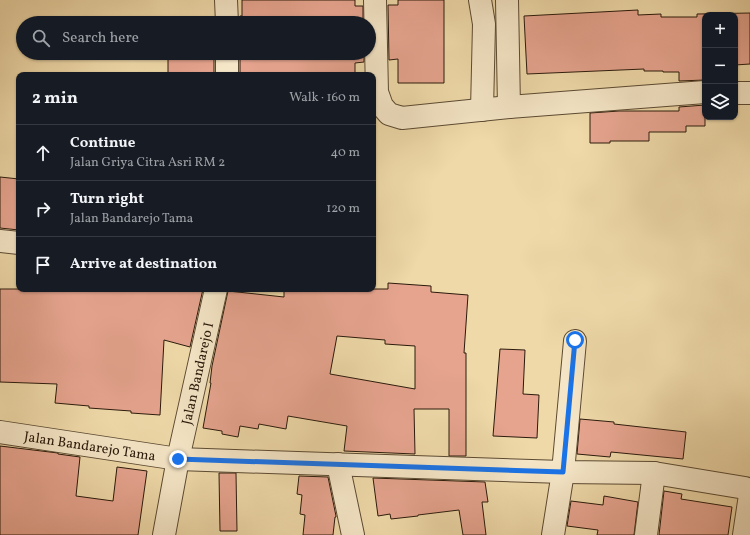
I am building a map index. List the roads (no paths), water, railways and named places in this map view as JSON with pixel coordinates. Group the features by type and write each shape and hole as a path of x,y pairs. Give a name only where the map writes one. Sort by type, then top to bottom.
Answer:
{"street":[{"path":"226,0 226,16"},
{"path":"375,0 375,16"},
{"path":"480,0 484,24 482,110"},
{"path":"508,0 509,107"},
{"path":"376,46 377,92 382,106 389,114 402,118 509,107 702,92"},
{"path":"227,60 227,72"},
{"path":"738,93 750,93"},
{"path":"0,241 16,243"},
{"name":"Jalan Bandarejo I","path":"164,535 178,459 215,292"},
{"path":"553,535 563,472 575,340"},
{"name":"Jalan Bandarejo Tama","path":"0,432 178,459 563,472 654,473 745,488 748,490 750,495 744,535"},
{"path":"338,464 353,535"},
{"path":"646,535 654,473"}]}
